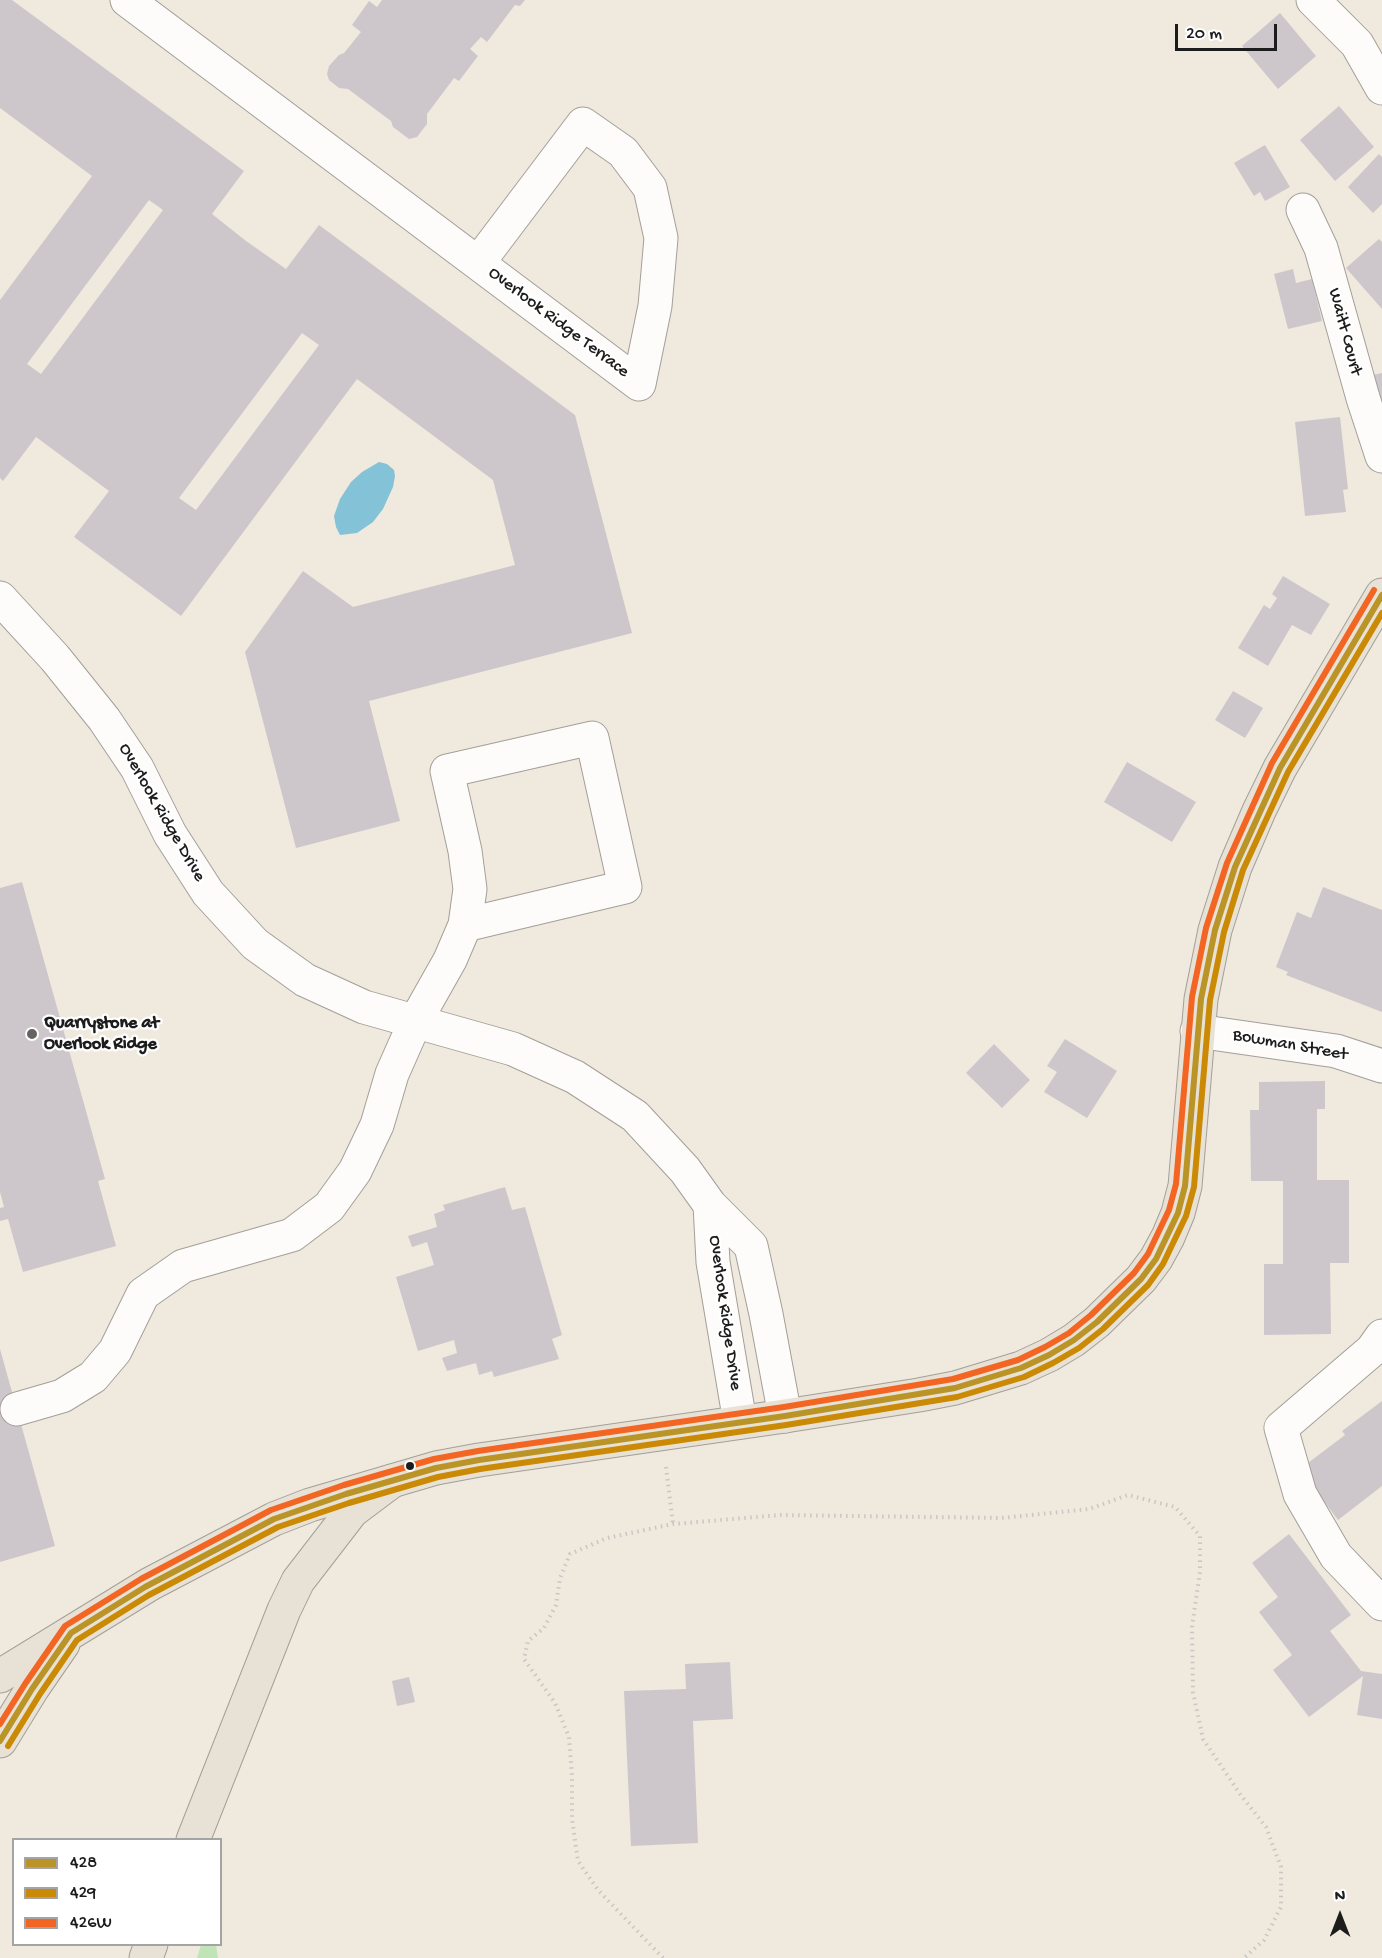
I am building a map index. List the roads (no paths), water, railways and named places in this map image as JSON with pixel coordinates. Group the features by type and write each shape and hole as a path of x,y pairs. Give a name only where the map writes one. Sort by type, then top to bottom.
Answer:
{"main road":[{"path":"0,1676 150,1584 274,1519 310,1505 436,1468 479,1460 919,1395 989,1379 1021,1368 1057,1350 1097,1322 1141,1279 1156,1259 1168,1237 1180,1204 1185,1186 1197,1031 1207,965 1228,887 1246,839 1281,768 1382,595"},
{"path":"193,1838 284,1610 298,1581 352,1511 392,1481"},
{"path":"0,1741 32,1689 71,1633"}],"street":[{"name":"Overlook Ridge Terrace","path":"127,0 639,384 656,306 661,237 650,188 623,152 583,124 478,263"},
{"path":"1313,0 1357,44 1382,88"},
{"name":"Waitt Court","path":"1303,210 1321,248 1363,399 1382,456"},
{"name":"Overlook Ridge Drive","path":"0,598 55,658 104,719 137,768 170,834 208,893 255,944 305,980 364,1007 513,1049 575,1077 635,1116 685,1170 710,1204 751,1246 785,1416"},
{"path":"17,1409 62,1396 93,1377 115,1352 143,1293 183,1266 292,1235 329,1207 355,1171 377,1125 392,1074 415,1022 450,960 465,925 470,889 465,850 447,771 592,738 625,886 465,925"},
{"name":"Bowman Street","path":"1197,1031 1335,1052 1382,1066"},
{"name":"Overlook Ridge Drive","path":"710,1204 713,1262 740,1422"},
{"path":"1382,1336 1372,1350 1281,1428 1300,1494 1336,1556 1382,1604"}],"water":[{"path":"379,462 387,464 394,470 395,476 393,487 383,509 373,522 357,533 340,535 334,516 340,499 351,482"}],"place":[{"name":"Quarrystone at Overlook Ridge","path":"32,1034"}]}
